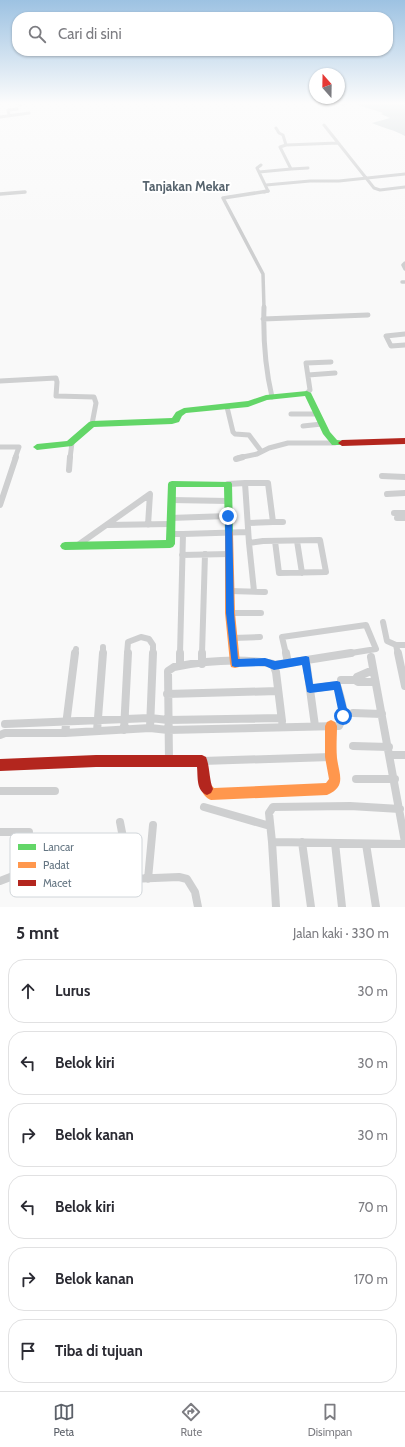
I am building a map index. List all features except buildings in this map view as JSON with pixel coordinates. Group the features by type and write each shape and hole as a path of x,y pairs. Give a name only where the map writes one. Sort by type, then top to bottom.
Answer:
{"street":[{"path":"291,169 280,147 286,145 304,144"},
{"path":"339,144 373,187 378,190 405,187"},
{"path":"261,165 257,168 266,185 267,192 223,198 263,274 263,319 267,378 272,396"},
{"path":"259,172 308,168"},
{"path":"266,185 310,181 335,182 405,174"},
{"path":"0,194 25,192"},
{"path":"405,263 403,264 405,269"},
{"path":"263,319 368,315"},
{"path":"405,334 386,336 391,346 405,345"},
{"path":"307,392 310,390 306,363 331,362"},
{"path":"308,375 335,373"},
{"path":"0,381 56,378 58,384 55,393 56,396 94,397 96,403 92,424"},
{"path":"37,446 66,445 72,443 92,424 172,421 176,420 179,414 184,411 248,404 259,399 272,396 307,392"},
{"path":"307,392 322,424 335,443"},
{"path":"227,407 233,432 235,434 249,435 261,451"},
{"path":"291,414 317,414"},
{"path":"303,426 322,424"},
{"path":"236,459 288,443 405,441"},
{"path":"69,470 72,443"},
{"path":"0,447 19,447 0,505"},
{"path":"382,476 405,475"},
{"path":"245,483 254,591"},
{"path":"65,546 170,544 172,484 268,483 273,522"},
{"path":"228,484 230,613 235,663"},
{"path":"387,494 405,493"},
{"path":"78,546 150,494 148,524"},
{"path":"171,500 228,501"},
{"path":"405,513 396,516 405,518"},
{"path":"106,525 148,524 228,516"},
{"path":"248,523 283,522"},
{"path":"170,534 248,532"},
{"path":"180,666 183,534"},
{"path":"249,543 275,541 297,540 320,540 326,572 279,573 275,541"},
{"path":"297,540 302,573"},
{"path":"202,664 205,554"},
{"path":"182,555 229,554"},
{"path":"230,591 265,592"},
{"path":"230,613 261,613"},
{"path":"383,622 387,641 390,644 405,645"},
{"path":"274,666 376,648 366,625 282,637 288,663"},
{"path":"124,730 128,642 141,637 149,639 153,645 150,728"},
{"path":"233,638 260,637"},
{"path":"396,645 405,686"},
{"path":"96,731 103,647"},
{"path":"65,733 76,649"},
{"path":"272,842 366,844 405,843 395,779 371,657"},
{"path":"306,660 315,726"},
{"path":"168,762 168,671 174,667 202,664 271,663 274,666 282,727"},
{"path":"355,680 357,677 373,670"},
{"path":"341,680 376,682"},
{"path":"0,734 65,733 150,728 168,730 339,726 342,723 344,713 337,685 310,688"},
{"path":"167,694 278,691"},
{"path":"353,713 382,714"},
{"path":"5,724 150,718 168,720 281,718"},
{"path":"202,761 205,787 208,792 215,794 327,789 332,786 335,779 331,757 330,726"},
{"path":"353,746 389,751 405,755"},
{"path":"0,765 96,761 168,762 331,757"},
{"path":"356,779 395,779"},
{"path":"0,791 55,791"},
{"path":"276,907 269,811 271,808 278,806 350,806 400,809"},
{"path":"204,807 270,826"},
{"path":"120,822 122,833"},
{"path":"148,879 153,825"},
{"path":"0,832 29,832"},
{"path":"302,842 311,907"},
{"path":"335,843 342,907"},
{"path":"366,844 376,907"},
{"path":"0,881 10,877"},
{"path":"142,879 179,877 187,879 195,892 198,907"}],"traffic: fast":[{"path":"37,447 69,444 92,424 172,421 176,420 179,414 184,411 248,404 266,398 307,393 327,434 335,443 342,443"},
{"path":"65,546 170,544 172,484 228,484 229,533"}],"traffic: slow":[{"path":"229,533 230,613 235,663"},
{"path":"207,789 211,794 327,789 332,786 335,779 331,757 331,726"}],"traffic: jam":[{"path":"342,443 405,441"},
{"path":"0,765 96,761 202,761 205,787 207,789"}],"district":[{"name":"Tanjakan Mekar","path":"186,186"}],"route":[{"path":"228,516 230,613 235,663 265,662 271,663 274,666 306,660 310,688 337,685 344,713 343,716"}]}
